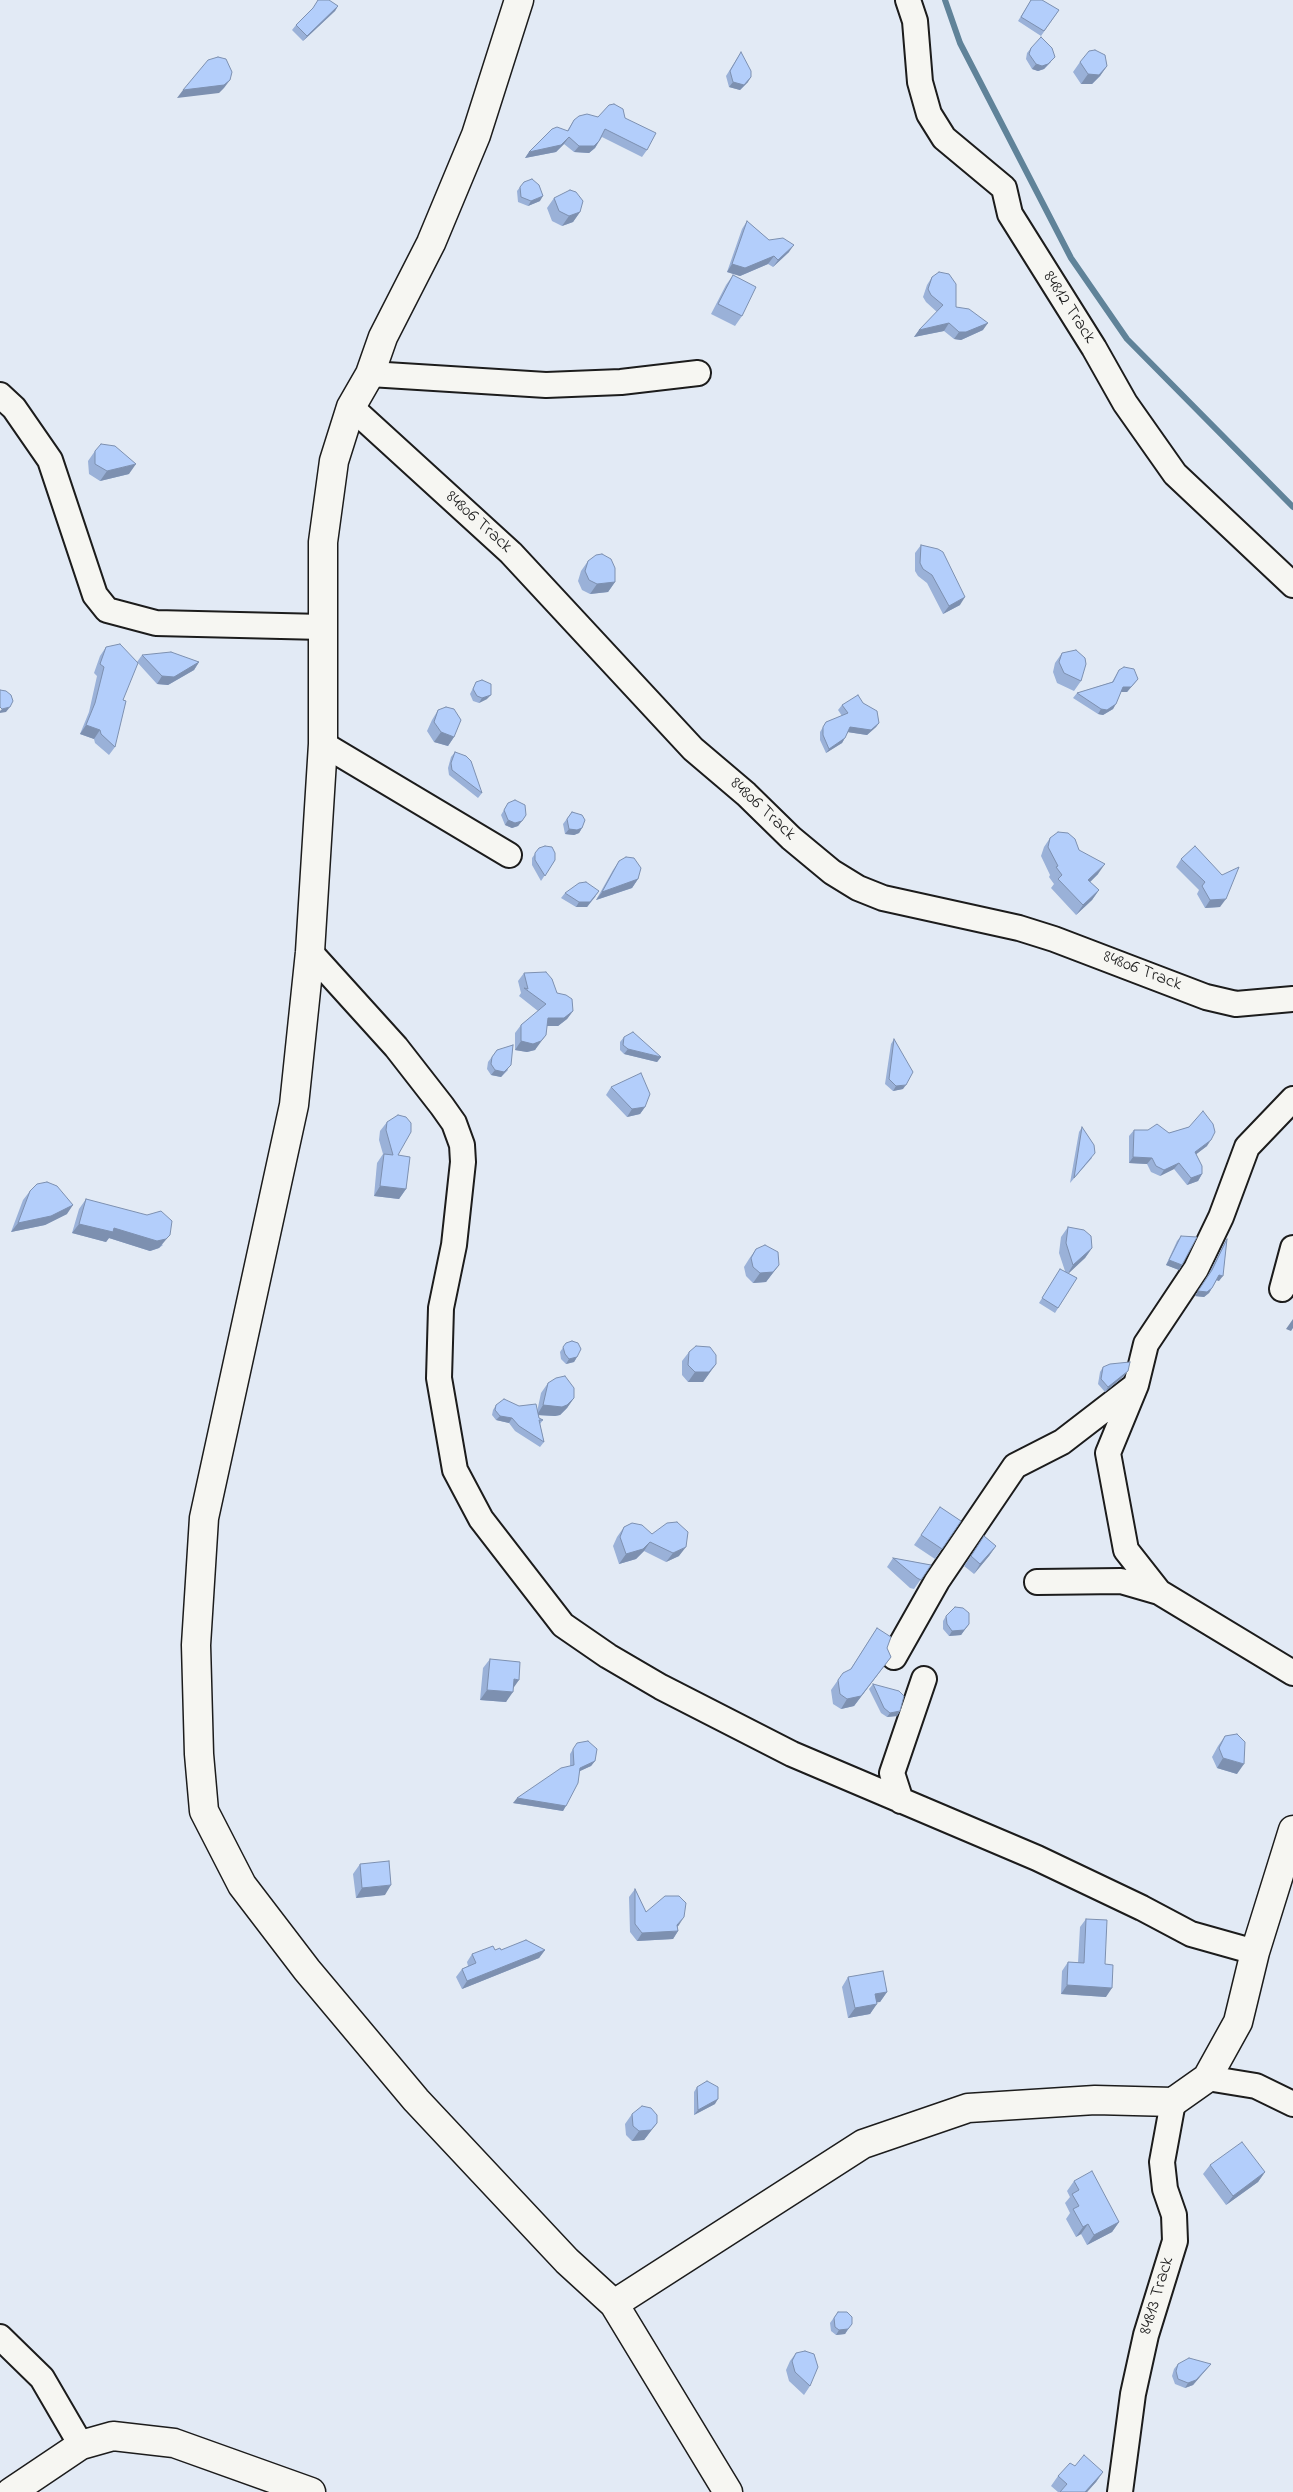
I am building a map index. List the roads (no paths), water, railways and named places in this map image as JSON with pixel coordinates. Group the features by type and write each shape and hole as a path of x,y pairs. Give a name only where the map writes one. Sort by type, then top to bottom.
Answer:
{"street":[{"path":"520,0 476,134 431,243 383,337 370,374 351,407 334,462 323,542 322,744 310,952 294,1105 204,1518 196,1645 199,1754 204,1811 242,1886 307,1970 416,2100 566,2261 614,2304 728,2492"},
{"name":"84812 Track","path":"908,0 915,21 920,82 929,114 944,138 1004,188 1010,214 1094,348 1125,403 1175,474 1293,585"},
{"path":"370,374 546,385 621,382 698,373"},
{"path":"5,405 50,460 95,595 107,610 156,623 323,627"},
{"name":"84806 Track","path":"351,407 511,553 693,749 746,794 791,838 832,872 852,884 883,898 1018,928 1054,939 1206,997 1236,1004 1293,999"},
{"path":"322,744 509,855"},
{"path":"310,952 396,1047 454,1123 462,1145 464,1162 454,1245 442,1308 440,1378 455,1470 481,1519 563,1625 608,1656 661,1687 792,1754 1036,1858 1142,1908 1191,1934 1255,1952"},
{"path":"1159,1592 1126,1550 1108,1453 1136,1385 1146,1344 1196,1269 1221,1217 1247,1147 1293,1099"},
{"path":"1282,1289 1293,1248"},
{"path":"894,1657 946,1566 1015,1466 1062,1442 1136,1385"},
{"path":"1037,1582 1121,1581 1159,1592 1293,1673"},
{"path":"901,1801 892,1773 924,1679"},
{"path":"614,2304 863,2144 968,2108 1095,2100 1173,2102 1207,2078 1238,2022 1255,1952 1293,1830"},
{"path":"1207,2078 1256,2086 1293,2104"},
{"name":"84813 Track","path":"1120,2492 1135,2384 1146,2335 1175,2241 1174,2215 1165,2189 1162,2162 1173,2102"},
{"path":"0,2337 42,2378 80,2445"},
{"path":"11,2492 80,2445 112,2436 174,2443 311,2492"}],"waterway":[{"path":"945,0 960,43 1071,258 1127,339 1293,507"}]}
